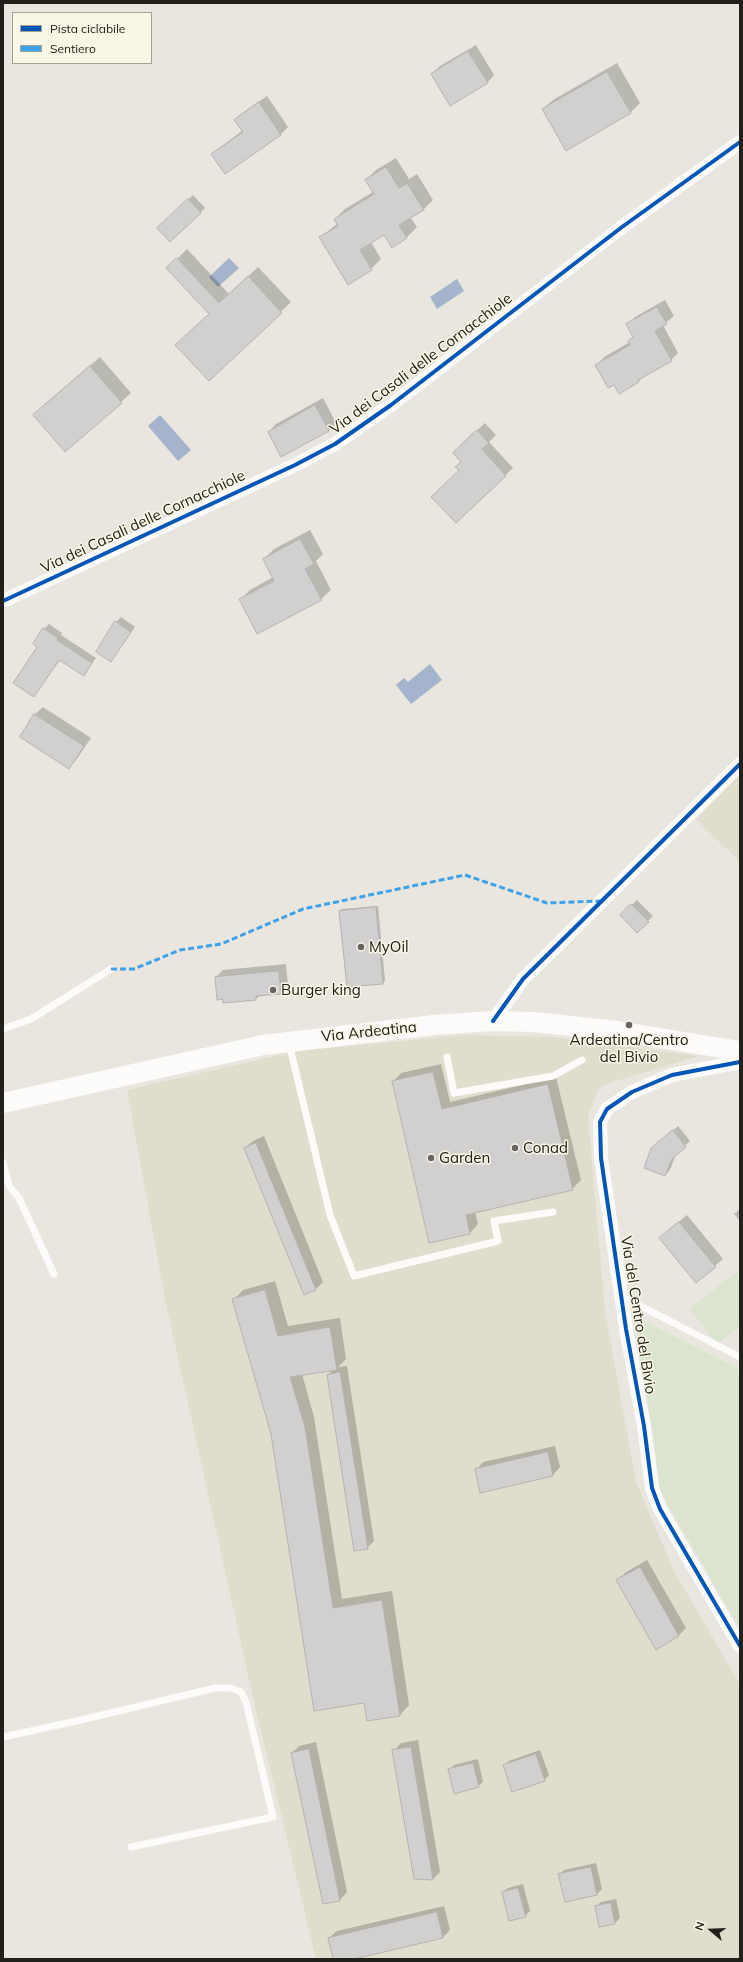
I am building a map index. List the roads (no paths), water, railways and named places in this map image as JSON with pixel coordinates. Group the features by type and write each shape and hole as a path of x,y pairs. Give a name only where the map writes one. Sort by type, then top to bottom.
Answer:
{"main road":[{"name":"Via Ardeatina","path":"3,1103 288,1041 434,1025 493,1021 534,1022 579,1026 740,1051"}],"street":[{"name":"Via dei Casali delle Cornacchiole","path":"3,601 296,465 335,444 391,405 622,227 740,142"},
{"path":"493,1021 523,979 740,764"},
{"name":"Via del Centro del Bivio","path":"740,1062 672,1075 632,1092 618,1100 604,1112 600,1126 600,1158 621,1296 644,1426 652,1488 660,1510 740,1646"}],"lane":[{"path":"3,1029 31,1019 111,969"},
{"path":"288,1041 330,1215 354,1276 498,1241 494,1221 553,1212"},
{"path":"447,1057 454,1094 553,1076 582,1060"},
{"path":"3,1162 10,1186 19,1198 54,1274"},
{"path":"621,1296 740,1357"},
{"path":"3,1736 81,1720 215,1688 231,1688 241,1692 246,1702 273,1817 131,1847"}],"water":[{"path":"229,258 239,268 218,287 209,277"},
{"path":"457,279 464,291 437,309 430,297"},
{"path":"160,415 191,450 178,461 148,426"},
{"path":"430,664 442,680 411,704 396,685 404,678 408,682"}],"place":[{"name":"MyOil","path":"361,947"},
{"name":"Burger king","path":"273,990"},
{"name":"Ardeatina/Centro del Bivio","path":"629,1025"},
{"name":"Conad","path":"515,1148"},
{"name":"Garden","path":"431,1158"}]}
